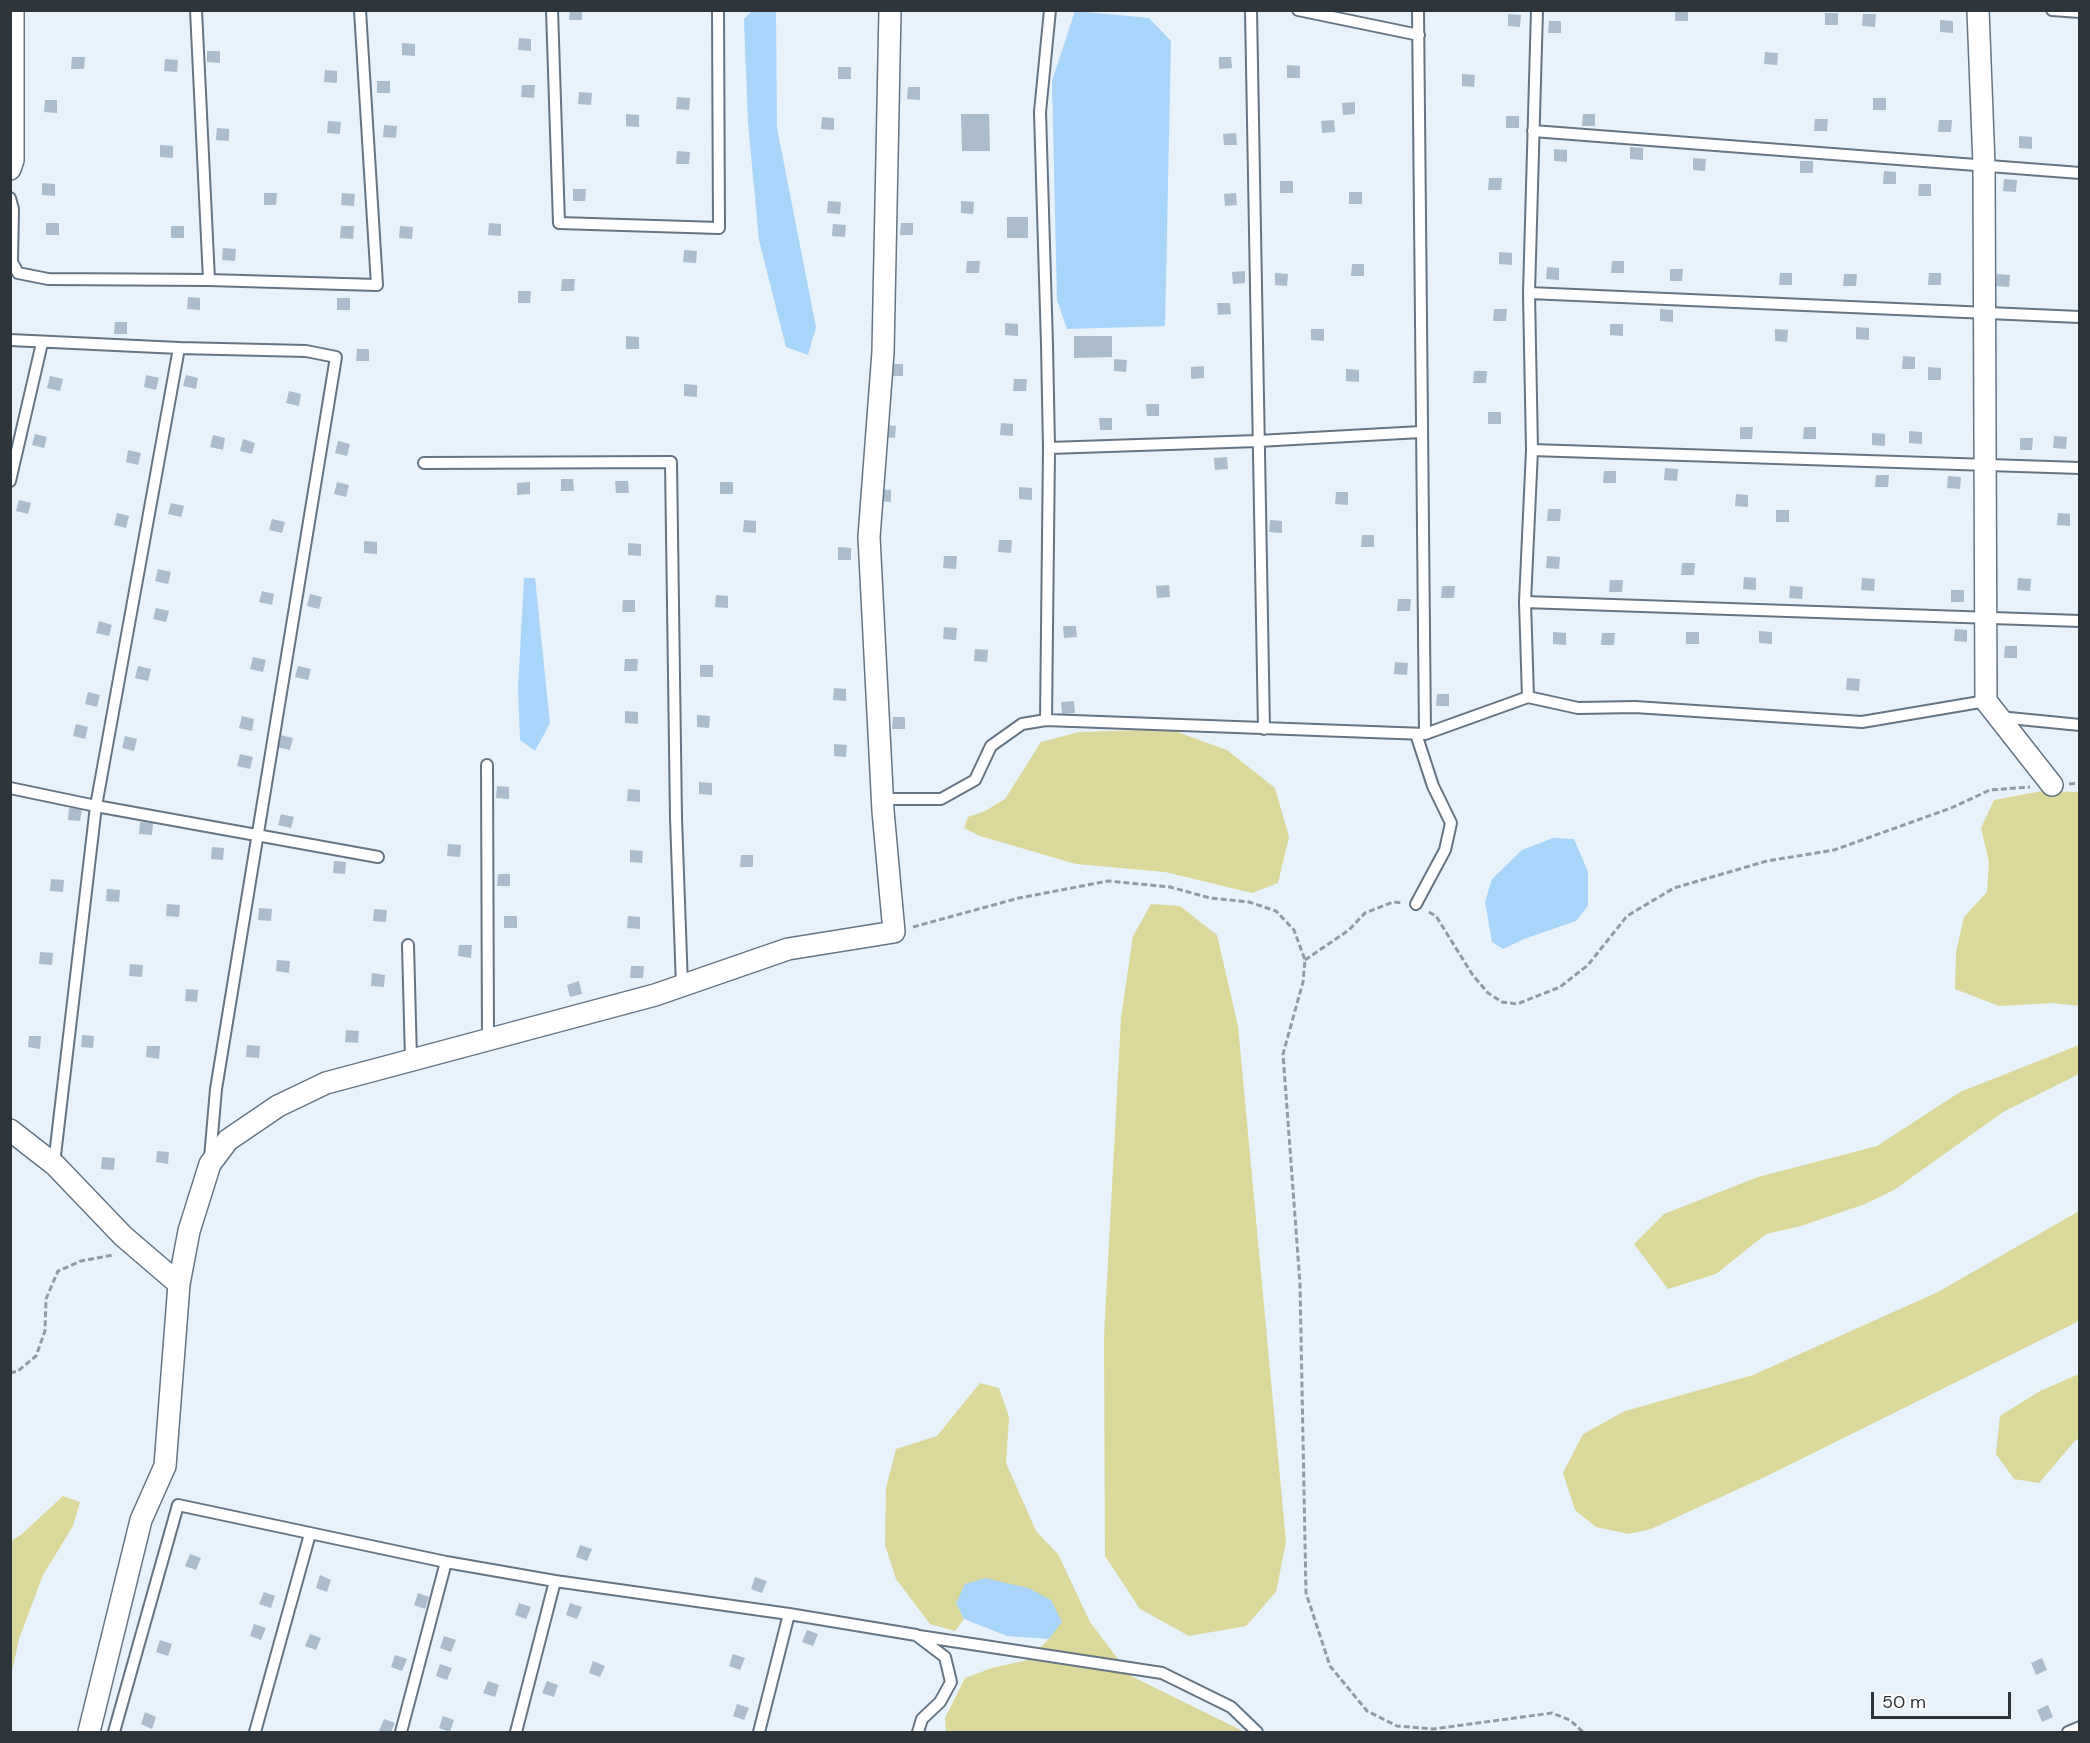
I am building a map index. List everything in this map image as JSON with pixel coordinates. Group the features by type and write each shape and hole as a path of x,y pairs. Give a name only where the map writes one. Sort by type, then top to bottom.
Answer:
{"street":[{"path":"89,1732 141,1520 165,1466 179,1284 189,1231 210,1164 228,1140 278,1106 326,1083 655,995 788,949 894,933 883,799 868,537 883,352 890,10"},
{"path":"1978,10 1985,312 1984,618 1992,709 2052,785"},
{"path":"10,169 13,160 12,22"},
{"path":"10,1130 54,1164 123,1236 179,1284"}],"lane":[{"path":"196,10 209,280"},
{"path":"10,198 13,209 12,262 18,273 48,279 209,280 377,285 360,10"},
{"path":"552,10 559,223 719,228 718,10"},
{"path":"1046,720 1049,448 1040,111 1050,10"},
{"path":"1251,10 1264,729"},
{"path":"1298,10 1419,35"},
{"path":"1416,904 1445,850 1451,823 1432,786 1420,734 1421,432 1418,10"},
{"path":"1528,697 1525,602 1532,450 1529,293 1537,10"},
{"path":"2052,10 2079,12"},
{"path":"1533,131 2079,173"},
{"path":"1529,293 2079,317"},
{"path":"10,340 42,343 306,351 336,357 216,1089 210,1164"},
{"path":"10,481 42,343"},
{"path":"54,1164 96,806 179,348"},
{"path":"1049,448 1258,441 1421,432"},
{"path":"1532,450 2079,468"},
{"path":"424,463 671,462 676,818 682,986"},
{"path":"1525,602 2079,621"},
{"path":"883,799 941,799 975,780 991,746 1022,724 1046,720 1420,734 1528,697 1578,708 1635,707 1862,722 1992,709 2079,724"},
{"path":"487,765 488,1040"},
{"path":"10,788 96,806 378,857"},
{"path":"408,945 411,1060"},
{"path":"114,1732 178,1505 446,1562 555,1581 789,1614 1162,1673 1231,1707 1257,1732"},
{"path":"255,1732 310,1534"},
{"path":"401,1732 446,1562"},
{"path":"516,1732 555,1581"},
{"path":"759,1732 789,1614"},
{"path":"916,1635 945,1657 951,1682 940,1702 922,1719 918,1732"},
{"path":"2068,1732 2079,1727"}],"path":[{"path":"1305,960 1349,930 1365,913 1393,902 1416,904 1436,916 1472,974 1488,993 1503,1002 1517,1004 1560,987 1588,965 1627,916 1674,888 1767,861 1834,850 1951,808 1990,790 2079,783"},
{"path":"894,933 1019,898 1108,880 1170,887 1210,898 1249,902 1276,911 1294,930 1305,960 1304,982 1283,1054 1300,1284 1306,1593 1330,1666 1367,1711 1397,1726 1433,1729 1552,1713 1570,1720 1583,1732"},
{"path":"10,1373 18,1371 36,1356 45,1331 46,1299 58,1271 81,1261 139,1250"}],"shaded area":[{"path":"1169,729 1227,750 1275,788 1289,837 1278,883 1252,893 1165,872 1076,864 980,836 964,828 968,817 985,811 1005,799 1041,742 1079,732"},
{"path":"2042,791 2079,792 2079,1006 2053,1003 1999,1006 1955,989 1956,952 1964,917 1987,892 1989,862 1981,828 1994,800"},
{"path":"1151,904 1180,906 1217,935 1238,1026 1286,1542 1276,1592 1246,1626 1189,1636 1140,1609 1105,1556 1104,1337 1121,1018 1133,936"},
{"path":"2079,1045 2079,1074 2003,1112 1894,1190 1865,1204 1801,1226 1766,1234 1716,1274 1668,1289 1634,1244 1664,1214 1758,1177 1877,1146 1960,1092"},
{"path":"2079,1211 2079,1321 1769,1475 1651,1529 1629,1534 1596,1527 1575,1510 1563,1473 1583,1434 1625,1411 1753,1375 1938,1292"},
{"path":"2079,1374 2079,1438 2039,1483 2014,1479 1996,1454 2000,1416 2040,1391"},
{"path":"980,1383 999,1388 1009,1417 1006,1463 1036,1531 1058,1554 1090,1622 1131,1676 1245,1732 946,1732 945,1718 965,1678 992,1668 1028,1660 1049,1639 956,1603 964,1619 955,1631 930,1624 896,1579 885,1545 886,1488 896,1449 937,1436"},
{"path":"63,1496 80,1502 73,1526 43,1575 19,1639 11,1676 11,1541 22,1534"}],"water":[{"path":"752,11 776,11 777,128 816,327 808,355 786,347 759,240 748,123 744,19"},
{"path":"1075,11 1149,18 1171,41 1165,326 1067,329 1057,300 1052,81"},
{"path":"524,578 535,578 550,723 535,751 520,740 518,688"},
{"path":"1553,838 1574,839 1588,872 1588,906 1576,921 1524,939 1503,949 1492,942 1485,902 1492,879 1522,850"},
{"path":"985,1578 1028,1588 1051,1600 1062,1622 1049,1639 1007,1636 964,1619 956,1603 965,1584"}],"building":[{"path":"570,10 582,10 582,20 569,20"},
{"path":"1675,10 1688,10 1688,21 1675,21"},
{"path":"1825,13 1838,13 1838,25 1825,25"},
{"path":"1508,14 1521,15 1520,27 1508,26"},
{"path":"1863,14 1876,14 1875,27 1862,26"},
{"path":"1940,20 1953,21 1953,33 1940,32"},
{"path":"1549,21 1561,21 1561,33 1548,33"},
{"path":"519,38 531,39 531,51 518,50"},
{"path":"402,43 415,44 415,56 402,55"},
{"path":"207,51 220,51 220,63 207,62"},
{"path":"1765,52 1778,53 1777,65 1764,64"},
{"path":"72,57 85,57 84,69 71,69"},
{"path":"1219,57 1231,57 1232,68 1219,69"},
{"path":"165,59 178,60 177,72 164,71"},
{"path":"1287,65 1300,66 1300,78 1287,78"},
{"path":"838,67 851,67 851,79 838,79"},
{"path":"325,70 337,71 337,83 324,82"},
{"path":"1462,74 1475,75 1474,87 1462,86"},
{"path":"377,81 390,81 390,93 377,93"},
{"path":"522,85 535,85 534,98 521,97"},
{"path":"908,87 920,87 920,100 907,99"},
{"path":"579,92 592,93 591,105 578,104"},
{"path":"677,97 690,98 689,110 676,109"},
{"path":"1873,98 1886,98 1886,110 1873,110"},
{"path":"45,100 57,100 57,113 44,112"},
{"path":"1355,102 1355,114 1343,115 1342,103"},
{"path":"626,114 639,115 639,127 626,126"},
{"path":"961,114 989,114 990,151 962,151"},
{"path":"1583,114 1595,114 1595,126 1582,126"},
{"path":"1506,116 1519,116 1519,128 1506,128"},
{"path":"822,117 834,118 834,130 821,129"},
{"path":"1815,119 1828,119 1827,131 1814,131"},
{"path":"1334,120 1335,132 1322,133 1321,121"},
{"path":"1939,120 1952,120 1951,132 1938,132"},
{"path":"328,121 341,122 340,134 327,133"},
{"path":"384,125 397,126 396,138 383,137"},
{"path":"217,128 229,129 229,141 216,140"},
{"path":"1236,133 1237,145 1224,145 1223,134"},
{"path":"2019,136 2032,137 2032,149 2019,148"},
{"path":"160,145 173,146 173,158 160,157"},
{"path":"1630,147 1643,148 1643,160 1630,159"},
{"path":"1554,149 1567,150 1567,162 1554,161"},
{"path":"677,151 690,152 689,164 676,164"},
{"path":"1693,158 1706,159 1705,171 1693,170"},
{"path":"1800,161 1813,161 1813,173 1800,173"},
{"path":"1884,171 1896,172 1896,184 1883,184"},
{"path":"1489,178 1502,178 1501,190 1488,190"},
{"path":"2004,179 2017,180 2016,192 2003,191"},
{"path":"1280,181 1293,181 1293,193 1280,193"},
{"path":"42,183 55,184 55,196 42,195"},
{"path":"1919,184 1931,184 1931,196 1918,196"},
{"path":"573,189 586,189 585,201 573,201"},
{"path":"1349,192 1362,192 1362,204 1349,204"},
{"path":"264,193 277,193 276,205 264,205"},
{"path":"342,193 355,194 354,206 341,205"},
{"path":"1236,193 1237,205 1225,206 1224,194"},
{"path":"828,201 841,202 840,214 827,213"},
{"path":"961,201 974,202 973,214 961,213"},
{"path":"1007,217 1028,217 1028,238 1007,238"},
{"path":"46,223 59,223 59,235 46,235"},
{"path":"489,223 501,224 501,236 488,235"},
{"path":"901,223 913,223 913,235 900,235"},
{"path":"833,224 846,225 845,237 832,236"},
{"path":"171,226 184,226 184,238 171,238"},
{"path":"341,226 354,226 353,239 340,238"},
{"path":"400,226 413,227 412,239 399,238"},
{"path":"223,248 236,249 235,261 222,260"},
{"path":"684,250 697,251 696,263 683,262"},
{"path":"1499,252 1512,253 1512,265 1499,264"},
{"path":"967,261 980,261 979,273 966,273"},
{"path":"1612,261 1624,261 1624,273 1611,273"},
{"path":"1352,264 1364,264 1364,276 1351,276"},
{"path":"1547,267 1559,268 1559,280 1546,279"},
{"path":"1670,269 1683,269 1682,281 1670,281"},
{"path":"1245,271 1245,283 1233,284 1232,272"},
{"path":"1275,273 1288,274 1287,286 1275,285"},
{"path":"1780,273 1792,273 1792,285 1779,285"},
{"path":"1929,273 1941,273 1941,285 1928,285"},
{"path":"1844,274 1857,274 1856,286 1843,286"},
{"path":"1997,274 2010,275 2009,287 1996,286"},
{"path":"562,279 575,279 574,291 561,291"},
{"path":"518,291 531,291 530,303 518,303"},
{"path":"188,297 200,298 200,310 187,309"},
{"path":"337,298 350,298 350,310 337,310"},
{"path":"1217,303 1230,303 1231,314 1218,315"},
{"path":"1494,309 1507,309 1506,321 1493,321"},
{"path":"1660,309 1673,310 1673,322 1660,321"},
{"path":"115,322 127,322 127,334 114,334"},
{"path":"1005,323 1018,324 1018,336 1005,335"},
{"path":"1610,324 1623,324 1623,336 1610,335"},
{"path":"1856,327 1869,328 1869,340 1856,339"},
{"path":"1311,329 1324,329 1324,341 1311,340"},
{"path":"1775,329 1788,330 1787,342 1775,341"},
{"path":"626,336 639,337 639,349 626,349"},
{"path":"1074,336 1112,336 1112,357 1074,358"},
{"path":"357,349 369,349 369,361 356,361"},
{"path":"1903,356 1915,357 1915,369 1902,369"},
{"path":"1114,359 1127,360 1126,372 1114,371"},
{"path":"890,364 903,364 903,376 890,376"},
{"path":"1204,366 1204,378 1191,379 1191,367"},
{"path":"1928,367 1941,368 1941,380 1928,380"},
{"path":"1346,369 1359,370 1359,382 1346,381"},
{"path":"1474,371 1487,371 1486,383 1473,383"},
{"path":"146,375 159,378 156,390 144,387"},
{"path":"186,375 198,378 196,389 183,386"},
{"path":"50,376 63,379 60,391 47,388"},
{"path":"1014,379 1027,379 1026,391 1013,391"},
{"path":"684,384 697,385 697,397 684,396"},
{"path":"289,391 301,394 299,406 286,403"},
{"path":"1146,404 1159,404 1159,416 1147,416"},
{"path":"1488,412 1501,412 1501,424 1488,424"},
{"path":"1099,418 1112,418 1112,430 1100,430"},
{"path":"1001,423 1013,424 1013,436 1000,435"},
{"path":"883,425 896,426 895,438 882,437"},
{"path":"1740,427 1753,427 1752,439 1740,439"},
{"path":"1804,427 1816,427 1816,439 1803,439"},
{"path":"1909,431 1922,432 1922,444 1909,443"},
{"path":"1872,433 1885,434 1885,446 1872,445"},
{"path":"35,434 47,437 44,448 32,445"},
{"path":"213,435 225,438 223,450 210,447"},
{"path":"2054,436 2067,437 2066,449 2053,448"},
{"path":"2020,438 2033,438 2032,450 2020,450"},
{"path":"243,439 255,443 252,454 240,451"},
{"path":"338,441 350,444 347,456 335,453"},
{"path":"128,450 141,453 138,465 126,462"},
{"path":"1227,457 1228,469 1215,470 1214,458"},
{"path":"1665,468 1678,469 1677,481 1664,480"},
{"path":"1604,471 1616,471 1616,483 1603,483"},
{"path":"1876,475 1889,475 1888,487 1875,487"},
{"path":"1948,476 1961,477 1960,489 1947,488"},
{"path":"561,479 573,479 574,491 561,491"},
{"path":"615,481 628,481 629,493 616,493"},
{"path":"337,482 349,485 346,497 334,494"},
{"path":"530,482 530,494 517,495 517,483"},
{"path":"720,482 733,482 733,494 720,494"},
{"path":"1019,487 1032,488 1032,500 1019,499"},
{"path":"878,489 891,490 891,502 878,501"},
{"path":"1336,492 1348,492 1348,505 1335,504"},
{"path":"1736,494 1748,495 1748,507 1735,506"},
{"path":"19,500 31,503 28,514 16,511"},
{"path":"171,503 184,506 181,517 168,514"},
{"path":"1548,509 1561,509 1560,521 1547,521"},
{"path":"1776,510 1789,510 1789,522 1776,522"},
{"path":"117,513 129,516 126,528 114,525"},
{"path":"2058,513 2070,514 2070,526 2057,525"},
{"path":"272,519 285,522 282,533 269,530"},
{"path":"744,520 756,521 756,533 743,532"},
{"path":"1270,520 1282,521 1282,533 1269,532"},
{"path":"1362,535 1374,535 1374,547 1361,547"},
{"path":"999,540 1012,540 1011,553 998,552"},
{"path":"364,541 377,542 377,554 364,553"},
{"path":"628,543 641,544 641,556 628,555"},
{"path":"838,547 851,548 851,560 838,560"},
{"path":"944,556 957,556 956,569 943,568"},
{"path":"1547,556 1560,557 1559,569 1546,568"},
{"path":"1682,563 1695,563 1694,575 1681,575"},
{"path":"158,569 171,572 168,584 155,581"},
{"path":"1744,577 1756,578 1756,590 1743,589"},
{"path":"1862,578 1875,579 1874,591 1861,590"},
{"path":"2018,578 2031,579 2030,591 2017,590"},
{"path":"1610,580 1623,580 1622,592 1609,592"},
{"path":"1169,585 1170,597 1157,598 1156,586"},
{"path":"1442,586 1455,586 1454,598 1441,598"},
{"path":"1790,586 1803,587 1802,599 1789,598"},
{"path":"1951,590 1964,590 1964,602 1951,602"},
{"path":"262,591 274,594 272,605 259,602"},
{"path":"310,594 322,597 319,609 307,606"},
{"path":"716,595 728,596 728,608 715,607"},
{"path":"1398,599 1411,599 1410,611 1397,611"},
{"path":"623,600 635,600 635,612 622,612"},
{"path":"156,608 169,611 166,622 153,619"},
{"path":"99,621 112,625 109,636 96,633"},
{"path":"1063,626 1076,626 1077,637 1064,638"},
{"path":"944,627 957,628 956,640 943,639"},
{"path":"1955,629 1967,630 1967,642 1954,641"},
{"path":"1759,631 1772,632 1772,644 1759,643"},
{"path":"1553,632 1566,633 1566,645 1553,644"},
{"path":"1686,632 1699,632 1699,644 1686,644"},
{"path":"1602,633 1615,633 1614,645 1601,645"},
{"path":"2005,646 2017,646 2017,658 2004,658"},
{"path":"975,649 988,650 987,662 974,661"},
{"path":"253,657 266,660 263,672 250,669"},
{"path":"625,659 638,659 637,671 624,671"},
{"path":"1395,662 1408,663 1407,675 1394,674"},
{"path":"700,665 713,665 713,677 700,677"},
{"path":"138,666 151,669 148,681 135,678"},
{"path":"298,666 311,669 308,680 295,677"},
{"path":"1847,678 1860,679 1859,691 1846,690"},
{"path":"834,688 846,689 846,701 833,700"},
{"path":"88,692 100,695 97,707 85,704"},
{"path":"1437,694 1449,694 1449,706 1436,706"},
{"path":"1074,701 1075,713 1062,714 1061,702"},
{"path":"625,711 638,712 638,724 625,723"},
{"path":"697,715 710,716 709,728 697,727"},
{"path":"242,716 254,719 252,731 239,728"},
{"path":"893,717 905,717 905,729 892,729"},
{"path":"76,724 88,727 85,739 73,736"},
{"path":"280,735 293,738 290,750 277,747"},
{"path":"125,736 137,739 134,751 122,748"},
{"path":"834,744 847,745 846,757 834,756"},
{"path":"240,754 253,757 250,769 237,766"},
{"path":"699,782 712,783 712,795 699,794"},
{"path":"497,786 509,787 509,799 496,798"},
{"path":"628,789 640,790 640,802 627,801"},
{"path":"69,808 82,809 80,821 68,820"},
{"path":"281,814 294,817 291,828 278,825"},
{"path":"140,822 153,823 152,835 139,834"},
{"path":"448,844 461,845 460,857 447,856"},
{"path":"212,847 224,848 223,860 211,859"},
{"path":"630,850 643,851 642,863 630,862"},
{"path":"741,855 753,855 753,867 740,867"},
{"path":"334,861 346,862 345,874 333,873"},
{"path":"498,874 510,874 510,886 497,886"},
{"path":"51,879 64,880 63,892 50,891"},
{"path":"107,889 120,890 119,902 106,901"},
{"path":"167,904 180,905 179,917 166,916"},
{"path":"259,908 272,909 271,921 258,920"},
{"path":"374,909 387,910 386,922 373,921"},
{"path":"504,916 517,916 517,928 504,928"},
{"path":"628,916 640,917 640,929 627,928"},
{"path":"459,945 472,945 471,958 458,956"},
{"path":"40,952 53,953 52,965 39,964"},
{"path":"277,960 290,961 289,973 276,971"},
{"path":"130,964 143,965 142,977 129,976"},
{"path":"631,966 644,966 643,978 630,978"},
{"path":"372,973 385,975 384,987 371,986"},
{"path":"579,981 582,994 570,997 567,985"},
{"path":"186,989 198,990 197,1002 185,1001"},
{"path":"346,1030 359,1031 358,1043 345,1042"},
{"path":"82,1035 94,1036 93,1048 81,1047"},
{"path":"29,1036 41,1036 40,1049 28,1047"},
{"path":"247,1045 260,1046 259,1058 246,1057"},
{"path":"147,1046 160,1046 159,1059 146,1057"},
{"path":"157,1151 169,1152 168,1164 156,1162"},
{"path":"102,1157 115,1158 114,1170 101,1169"},
{"path":"580,1545 592,1549 587,1561 576,1557"},
{"path":"190,1554 201,1558 196,1570 185,1566"},
{"path":"320,1575 331,1580 327,1592 316,1588"},
{"path":"755,1577 767,1581 762,1593 751,1589"},
{"path":"264,1592 275,1596 271,1608 259,1604"},
{"path":"418,1593 429,1597 425,1609 414,1605"},
{"path":"519,1603 531,1607 526,1619 515,1615"},
{"path":"570,1603 582,1607 577,1619 566,1615"},
{"path":"254,1624 266,1628 261,1640 250,1636"},
{"path":"807,1630 818,1634 813,1646 802,1642"},
{"path":"310,1634 321,1638 316,1650 305,1646"},
{"path":"444,1636 456,1640 451,1652 440,1648"},
{"path":"160,1640 172,1644 168,1656 156,1652"},
{"path":"733,1654 745,1658 740,1670 729,1666"},
{"path":"395,1655 407,1659 402,1671 391,1667"},
{"path":"2042,1658 2047,1670 2036,1675 2031,1663"},
{"path":"593,1661 605,1666 600,1677 589,1673"},
{"path":"440,1664 452,1668 447,1680 436,1676"},
{"path":"488,1681 499,1685 495,1697 483,1693"},
{"path":"547,1681 558,1685 554,1697 542,1693"},
{"path":"737,1704 749,1708 744,1720 733,1716"},
{"path":"2048,1705 2053,1717 2042,1722 2037,1710"},
{"path":"145,1712 156,1717 152,1729 141,1724"},
{"path":"443,1716 454,1720 450,1732 439,1728"},
{"path":"384,1719 395,1723 391,1732 379,1731"}]}
